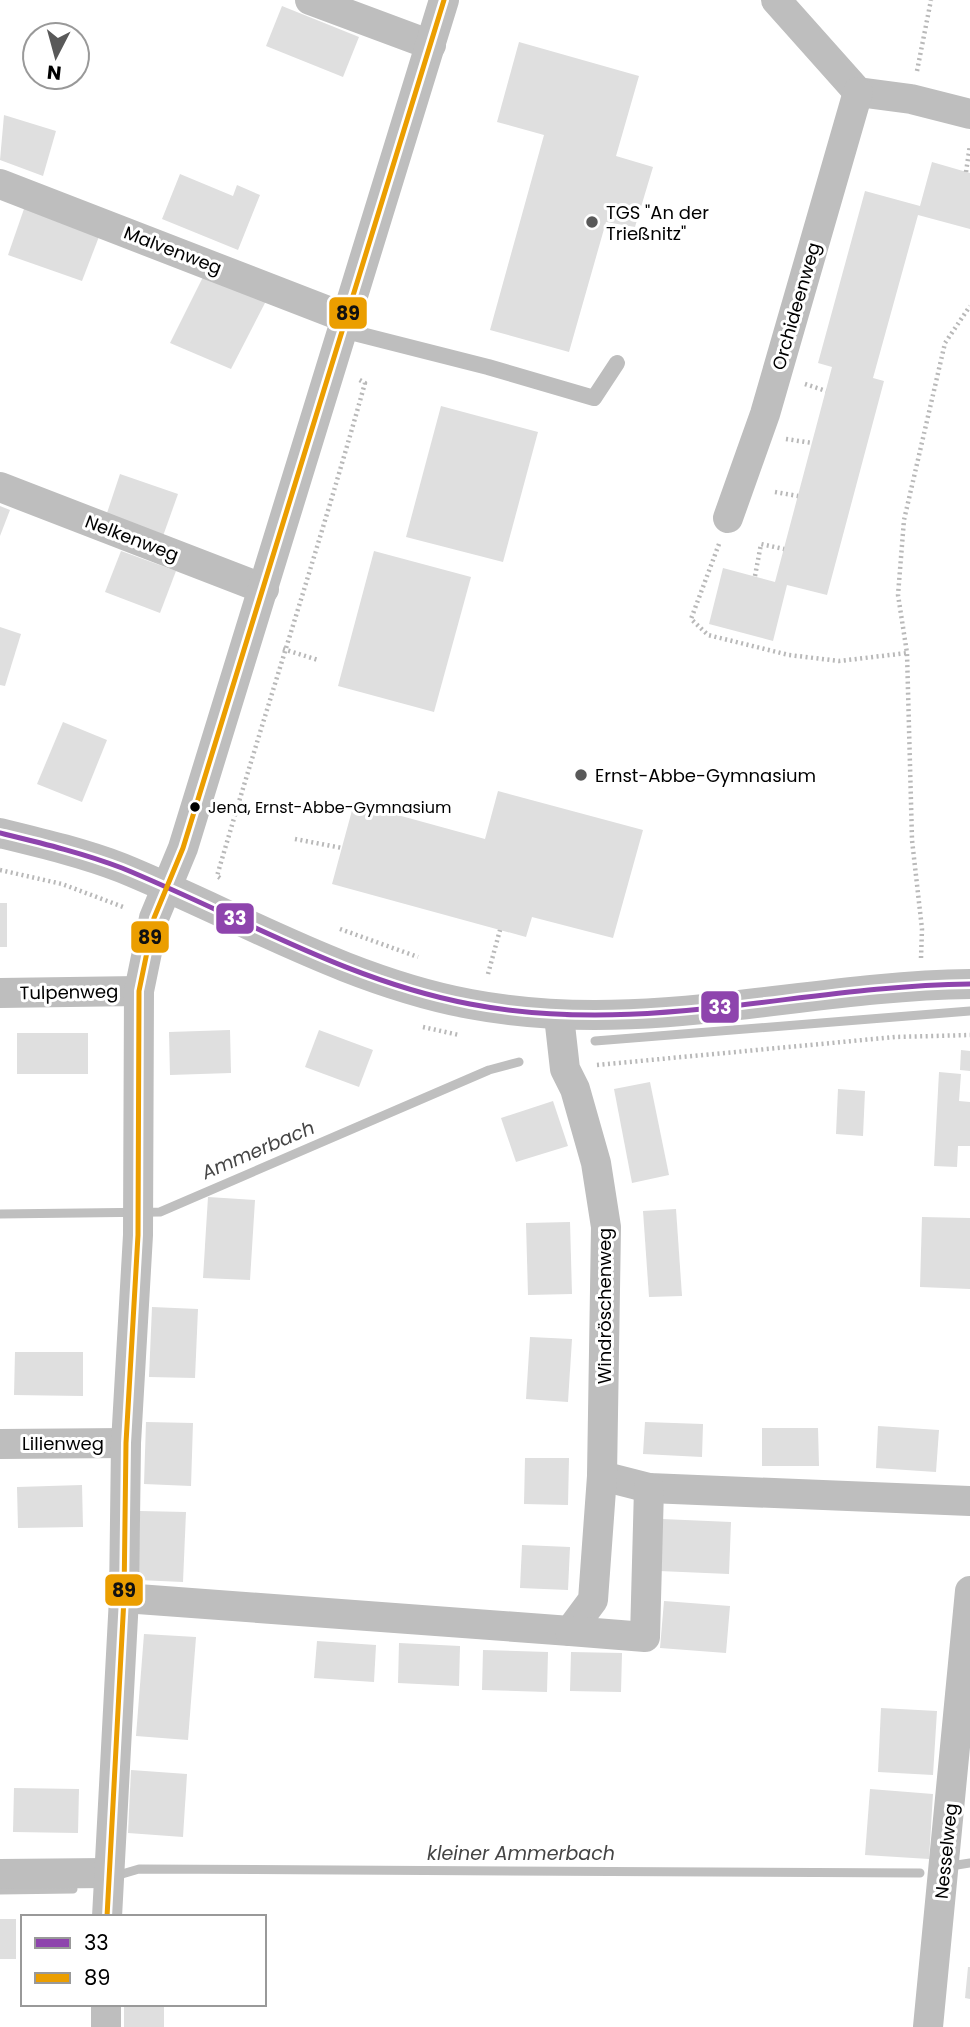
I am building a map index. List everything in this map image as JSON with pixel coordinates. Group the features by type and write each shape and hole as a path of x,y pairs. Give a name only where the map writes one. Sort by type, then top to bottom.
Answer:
{"street":[{"path":"310,0 431,45"},
{"path":"107,1915 107,1873 124,1598 126,1443 138,1235 139,991 154,918 183,848 444,0"},
{"path":"776,0 858,92 911,99 970,114"},
{"name":"Orchideenweg","path":"725,526 765,414 858,92"},
{"name":"Malvenweg","path":"0,184 344,324"},
{"name":"Nelkenweg","path":"0,487 264,589"},
{"path":"0,833 120,868 383,981 472,1005 559,1016 632,1016 921,987 970,985"},
{"name":"Tulpenweg","path":"0,993 139,991"},
{"name":"Windröschenweg","path":"559,1016 565,1069 575,1089 596,1163 606,1227 602,1476 593,1600 570,1631"},
{"name":"Lilienweg","path":"0,1444 126,1443"},
{"path":"602,1476 649,1488 970,1501"},
{"path":"124,1598 645,1637 649,1488"},
{"name":"Nesselweg","path":"928,2027 966,1689 970,1591"},
{"path":"0,1874 107,1873"},
{"path":"106,2006 106,2027"}],"lane":[{"path":"344,324 594,398 617,363"}],"path":[{"path":"911,99 931,0"},
{"path":"966,172 970,145"},
{"path":"921,987 922,929 912,840 907,653 898,595 904,520 945,343 970,306"},
{"path":"228,881 217,876 283,649 331,506 365,383 352,376"},
{"path":"794,381 826,391"},
{"path":"785,438 812,443"},
{"path":"775,492 798,496"},
{"path":"725,526 691,619 708,635 789,655 839,661 907,653"},
{"path":"755,576 761,544 784,549"},
{"path":"283,649 318,660"},
{"path":"295,839 342,848"},
{"path":"0,870 62,884 154,918"},
{"path":"330,925 422,958"},
{"path":"488,974 500,930"},
{"path":"907,959 933,957"},
{"path":"475,971 500,976"},
{"path":"565,1069 668,1056 815,1043 970,1035"}],"building":[{"path":"282,6 359,37 343,77 266,46"},
{"path":"519,42 639,76 616,156 653,167 635,227 606,222 569,352 490,330 544,135 497,122"},
{"path":"4,115 56,131 43,176 0,160"},
{"path":"932,162 970,173 970,229 918,215 873,378 884,381 827,595 787,585 773,641 709,624 723,568 775,582 832,367 818,363 865,191 920,206"},
{"path":"180,174 233,196 237,185 260,195 238,250 162,219"},
{"path":"25,206 100,234 82,281 8,255"},
{"path":"205,273 266,301 231,369 170,343"},
{"path":"441,406 538,432 503,562 406,537"},
{"path":"120,474 178,494 163,536 106,516"},
{"path":"0,506 10,510 0,536"},
{"path":"121,551 176,571 160,613 105,592"},
{"path":"374,551 471,577 434,712 338,686"},
{"path":"0,627 21,634 5,686 0,685"},
{"path":"63,722 107,740 82,802 37,784"},
{"path":"498,791 643,830 613,938 532,917 526,937 332,884 354,803 485,839"},
{"path":"0,903 7,903 7,947 0,947"},
{"path":"230,1030 231,1073 170,1075 169,1032"},
{"path":"319,1030 373,1050 359,1087 305,1067"},
{"path":"17,1033 88,1033 88,1074 17,1074"},
{"path":"961,1050 970,1051 970,1071 960,1070"},
{"path":"939,1072 961,1074 959,1101 970,1102 970,1146 958,1146 957,1167 934,1166"},
{"path":"650,1082 669,1175 632,1183 614,1089"},
{"path":"838,1089 865,1091 863,1136 836,1134"},
{"path":"553,1101 568,1146 516,1162 501,1118"},
{"path":"208,1197 255,1200 250,1280 203,1278"},
{"path":"676,1209 682,1296 649,1297 643,1211"},
{"path":"922,1217 970,1218 970,1289 920,1287"},
{"path":"570,1222 572,1294 528,1295 526,1223"},
{"path":"152,1307 198,1309 195,1378 149,1377"},
{"path":"530,1337 572,1339 568,1402 526,1399"},
{"path":"15,1352 83,1352 83,1396 14,1395"},
{"path":"146,1422 193,1423 191,1486 144,1484"},
{"path":"645,1422 703,1424 702,1457 643,1454"},
{"path":"878,1426 939,1430 936,1472 876,1468"},
{"path":"762,1428 818,1428 819,1466 762,1466"},
{"path":"525,1458 569,1458 568,1505 524,1504"},
{"path":"82,1485 83,1527 18,1528 17,1487"},
{"path":"140,1511 186,1512 183,1582 138,1580"},
{"path":"662,1519 731,1522 729,1574 659,1571"},
{"path":"522,1545 570,1547 568,1590 520,1588"},
{"path":"664,1601 730,1606 726,1653 660,1648"},
{"path":"144,1634 196,1637 188,1740 136,1736"},
{"path":"317,1641 376,1645 374,1682 314,1678"},
{"path":"399,1643 460,1646 459,1686 398,1683"},
{"path":"483,1650 548,1652 547,1692 482,1690"},
{"path":"571,1652 622,1653 621,1692 570,1691"},
{"path":"881,1708 937,1711 933,1775 878,1772"},
{"path":"131,1770 187,1774 183,1837 128,1833"},
{"path":"14,1788 79,1789 78,1833 13,1832"},
{"path":"870,1789 933,1794 929,1859 865,1855"},
{"path":"0,1919 16,1919 16,1959 0,1959"},
{"path":"970,1967 970,1999 965,1998"},
{"path":"124,2006 164,2006 164,2027 124,2027"}],"waterway":[{"name":"Ammerbach","path":"595,1041 970,1011"},
{"name":"Ammerbach","path":"0,1214 160,1212 489,1070 519,1062"},
{"name":"kleiner Ammerbach","path":"957,1865 970,1863"},
{"name":"kleiner Ammerbach","path":"122,1874 139,1869 920,1873"},
{"name":"kleiner Ammerbach","path":"0,1890 73,1889"}],"transit line":[{"name":"89","path":"107,1915 124,1598 126,1443 138,1235 139,991 154,918 183,848 444,0"},
{"name":"33","path":"0,833 122,868 336,963 380,980 470,1004 534,1013 659,1013 907,987 970,984"}],"place":[{"name":"TGS \"An der Trießnitz\"","path":"592,222"},
{"name":"Ernst-Abbe-Gymnasium","path":"581,775"},
{"name":"Jena, Ernst-Abbe-Gymnasium","path":"195,807"}]}
